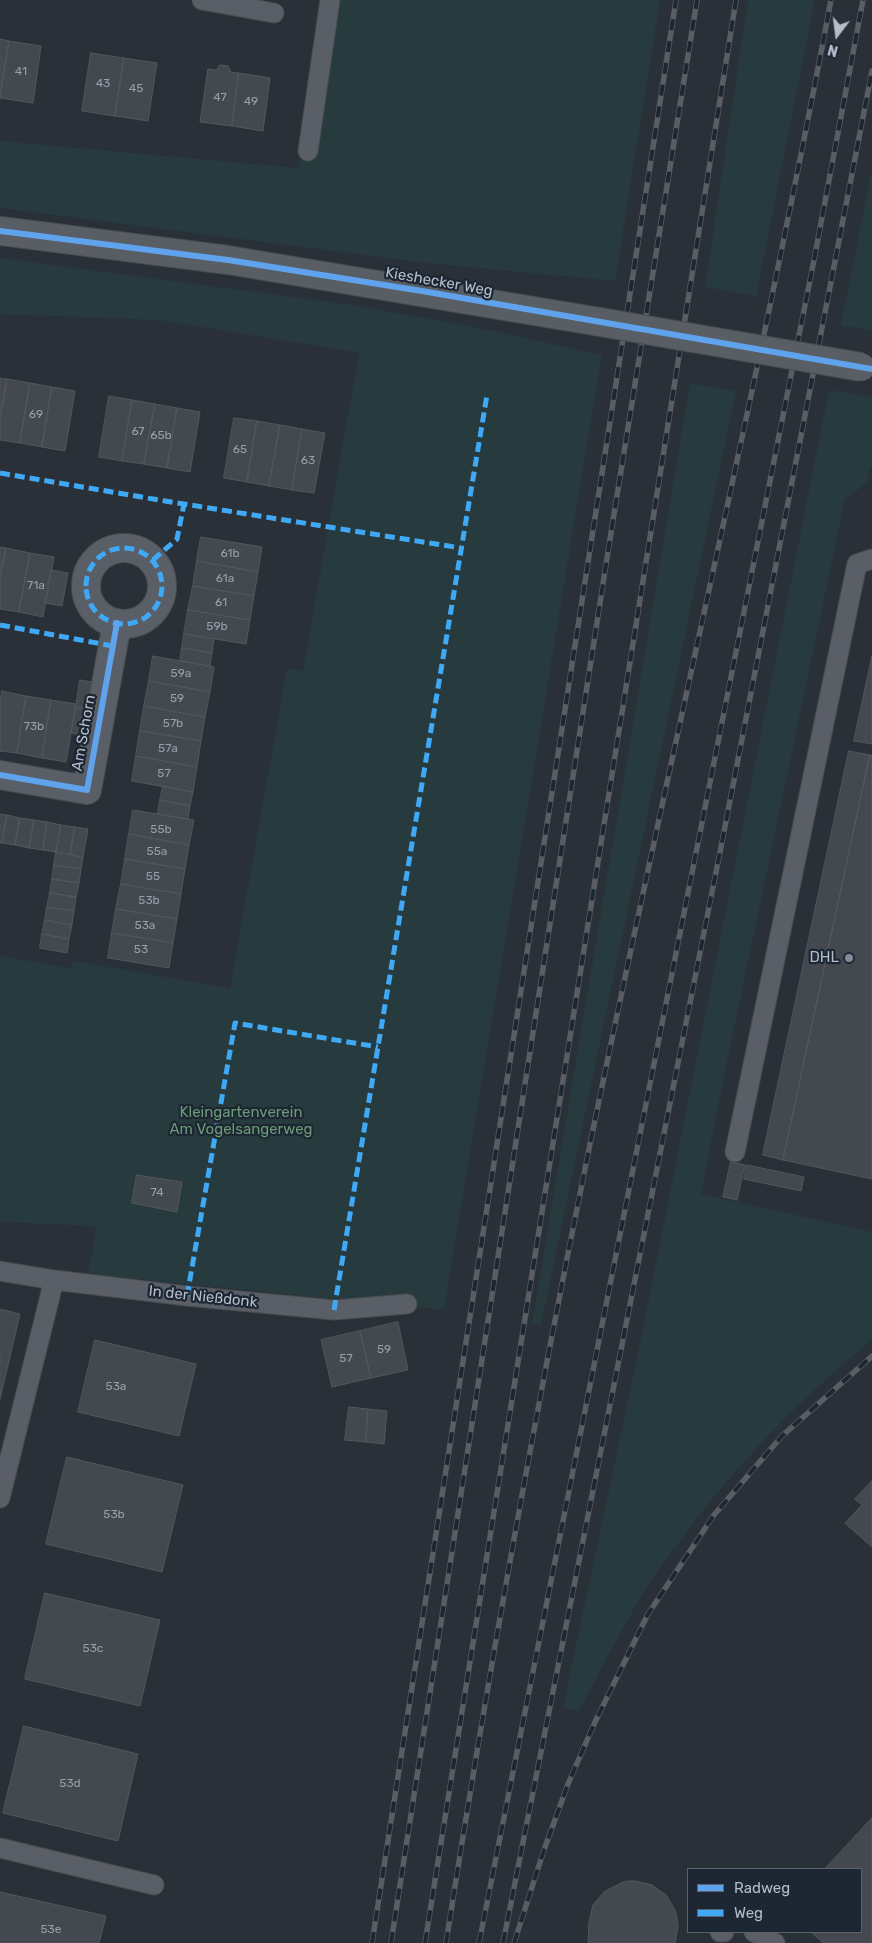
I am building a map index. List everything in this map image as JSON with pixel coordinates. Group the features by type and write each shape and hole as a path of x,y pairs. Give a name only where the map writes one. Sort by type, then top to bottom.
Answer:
{"street":[{"name":"Kieshecker Weg","path":"0,232 228,260 867,368"},
{"name":"Am Schorn","path":"0,775 87,790 117,623"}],"lane":[{"path":"202,0 274,13"},
{"path":"308,151 330,0"},
{"path":"735,1152 857,564 872,559"},
{"name":"In der Nießdonk","path":"0,1271 54,1280 187,1296 334,1310 407,1304"},
{"path":"0,1498 54,1280"},
{"path":"0,1848 154,1885"},
{"path":"756,1933 775,1943"}],"green space":[{"path":"324,0 660,0 615,281 427,263 0,208 0,141 299,168"},
{"path":"748,0 812,0 814,5 756,296 705,287"},
{"path":"872,169 872,331 841,325"},
{"name":"Kleingartenverein Am Vogelsangerweg","path":"0,258 353,305 479,328 602,355 444,1310 87,1274 93,1251 96,1226 0,1222 0,956 71,968 73,961 230,988 287,669 303,671 359,353 159,320 0,314"},
{"path":"690,383 736,391 541,1325 532,1324"},
{"path":"829,390 872,397 872,468 870,468 867,483 845,499 701,1194 872,1232 872,1340 782,1421 701,1514 676,1546 633,1611 614,1643 579,1711 563,1707 641,1339"}],"building":[{"path":"0,39 9,41 0,98"},
{"path":"9,41 41,46 33,103 0,98"},
{"path":"91,53 124,58 115,116 82,111"},
{"path":"124,58 157,63 148,121 115,116"},
{"path":"220,65 228,66 231,72 239,73 232,126 200,122 208,69 216,70"},
{"path":"239,73 270,78 263,131 232,126"},
{"path":"0,378 7,379 0,420"},
{"path":"7,379 30,383 20,443 0,440 0,420"},
{"path":"30,383 52,387 42,447 20,443"},
{"path":"52,387 75,391 65,451 42,447"},
{"path":"109,396 132,400 122,461 99,457"},
{"path":"132,400 155,404 144,464 122,461"},
{"path":"155,404 177,408 167,468 144,464"},
{"path":"177,408 200,412 190,472 167,468"},
{"path":"234,418 257,421 247,482 224,478"},
{"path":"257,421 280,425 269,486 247,482"},
{"path":"280,425 302,429 292,490 269,486"},
{"path":"302,429 325,433 314,493 292,490"},
{"path":"201,537 262,547 258,572 197,561"},
{"path":"0,547 6,548 0,579"},
{"path":"6,548 30,553 19,612 0,609 0,579"},
{"path":"30,553 54,557 43,617 19,612"},
{"path":"197,561 258,572 254,596 193,586"},
{"path":"51,570 68,573 62,606 45,603"},
{"path":"193,586 254,596 250,620 188,610"},
{"path":"188,610 250,620 246,644 184,634"},
{"path":"184,634 214,639 212,653 182,648"},
{"path":"182,648 212,653 210,666 180,661"},
{"path":"153,656 214,667 210,692 149,681"},
{"path":"872,656 872,744 854,741"},
{"path":"80,680 93,682 88,709 76,707"},
{"path":"149,681 210,692 205,717 144,706"},
{"path":"2,691 26,696 17,753 0,751 0,701"},
{"path":"26,696 51,700 42,758 17,753"},
{"path":"51,700 76,704 66,762 42,758"},
{"path":"144,706 205,717 201,741 140,731"},
{"path":"76,707 88,709 84,736 71,733"},
{"path":"140,731 201,741 197,767 136,756"},
{"path":"849,751 870,755 783,1160 763,1155"},
{"name":"DHL","path":"870,755 872,755 872,1179 783,1160"},
{"path":"136,756 197,767 193,792 132,781"},
{"path":"163,786 193,792 190,806 160,800"},
{"path":"160,800 190,806 188,819 158,814"},
{"path":"133,810 194,820 189,845 129,834"},
{"path":"0,814 7,815 2,843 0,843"},
{"path":"7,815 20,818 15,845 2,843"},
{"path":"20,818 34,820 29,848 15,845"},
{"path":"34,820 47,822 43,850 29,848"},
{"path":"47,822 61,825 56,852 43,850"},
{"path":"61,825 75,827 70,855 56,852"},
{"path":"75,827 88,829 83,857 70,855"},
{"path":"129,834 189,845 185,869 125,859"},
{"path":"56,852 83,857 81,869 54,865"},
{"path":"125,859 185,869 181,894 121,884"},
{"path":"54,865 81,869 79,883 52,879"},
{"path":"52,879 79,883 76,897 50,893"},
{"path":"121,884 181,894 177,919 116,909"},
{"path":"50,893 76,897 74,911 47,907"},
{"path":"47,907 74,911 72,925 45,920"},
{"path":"116,909 177,919 173,943 112,933"},
{"path":"45,920 72,925 69,939 42,934"},
{"path":"112,933 173,943 169,968 108,958"},
{"path":"42,934 69,939 67,953 40,948"},
{"path":"731,1162 745,1165 737,1200 723,1197"},
{"path":"747,1165 804,1177 801,1191 744,1179"},
{"path":"137,1175 182,1182 177,1212 132,1203"},
{"path":"0,1309 20,1314 0,1399"},
{"path":"398,1322 408,1370 371,1378 360,1331"},
{"path":"360,1331 371,1378 332,1387 321,1340"},
{"path":"95,1340 196,1364 179,1436 78,1412"},
{"path":"349,1407 368,1409 366,1442 345,1440"},
{"path":"368,1409 387,1411 384,1444 366,1442"},
{"path":"67,1457 183,1485 162,1572 46,1544"},
{"path":"872,1481 872,1547 845,1523 862,1505 855,1499"},
{"path":"45,1593 160,1620 140,1706 25,1679"},
{"path":"24,1726 138,1754 118,1841 3,1813"},
{"path":"872,1818 872,1943 823,1943 812,1933 862,1933 862,1868 826,1868"},
{"path":"627,1881 652,1885 666,1895 675,1910 677,1918 678,1927 675,1943 588,1943 589,1922 593,1905 604,1892"},
{"path":"0,1892 106,1916 99,1943 0,1943"}],"railway":[{"path":"372,1943 676,0"},
{"path":"391,1943 610,539 697,0"},
{"path":"425,1943 736,0"},
{"path":"446,1943 512,1550 567,1257 617,1014 743,435 831,0"},
{"path":"479,1943 814,260 863,0"},
{"path":"503,1943 720,852 872,71"},
{"path":"514,1943 544,1850 568,1784 595,1722 648,1614 714,1515 782,1436 872,1356"}],"marked path":[{"path":"334,1310 487,395"},
{"path":"0,473 461,548"},
{"path":"153,560 177,539 184,504"},
{"path":"124,548 138,551 151,559 159,572 162,586 159,600 151,613 138,621 124,624 110,621 97,613 89,600 86,586 89,572 97,559 110,551 124,548"},
{"path":"0,625 113,646"},
{"path":"187,1296 235,1023 378,1047"}],"cycle path":[{"path":"0,231 228,260 422,291 872,369"},
{"path":"0,775 87,790 117,623"}],"place":[{"name":"DHL","path":"849,958"}]}
